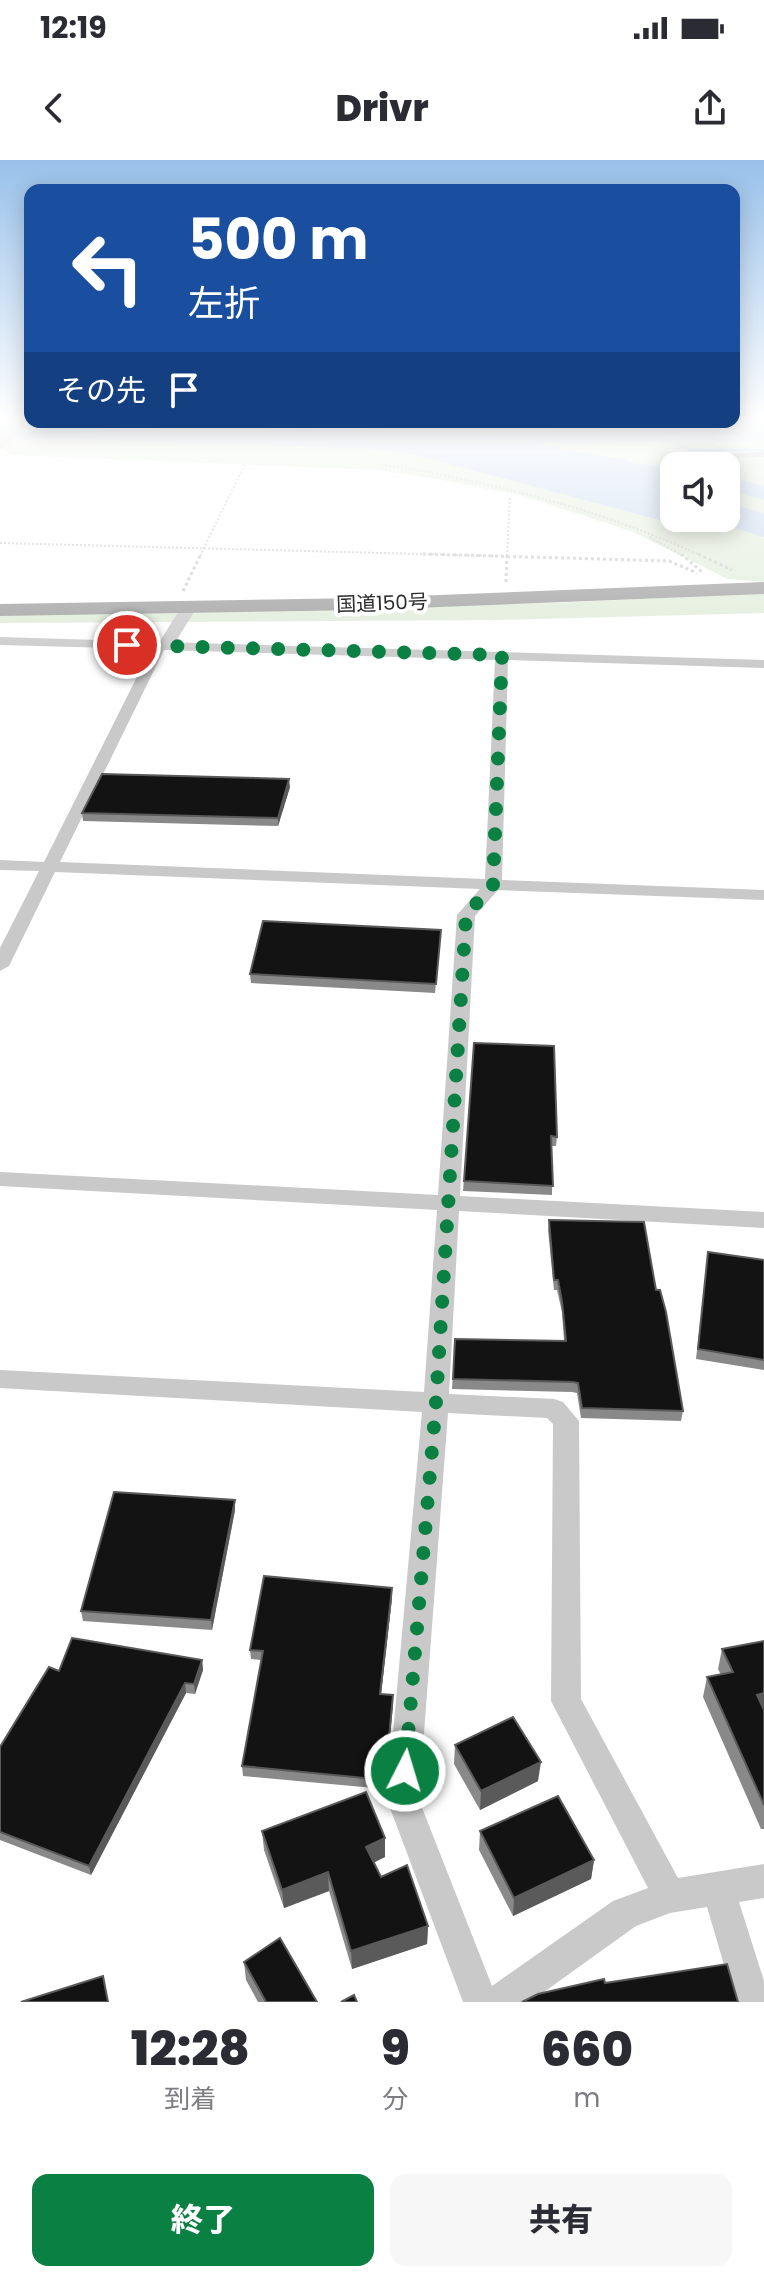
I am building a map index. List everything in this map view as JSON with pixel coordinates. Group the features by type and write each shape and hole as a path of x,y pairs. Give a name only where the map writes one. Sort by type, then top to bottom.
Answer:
{"highway":[{"name":"国道150号","path":"0,610 185,602 378,604 764,588"}],"street":[{"path":"0,966 185,602"},
{"path":"0,641 764,664"},
{"path":"481,2002 403,1800 436,1402 466,915 493,885 502,655"},
{"path":"0,865 764,895"},
{"path":"0,1179 764,1220"},
{"path":"0,1379 554,1409 566,1421 566,1701 670,1896"},
{"path":"500,2002 625,1913 670,1896 717,1886 764,1881"},
{"path":"717,1886 753,2002"}],"path":[{"path":"185,602 203,549 225,504"},
{"path":"506,588 510,504"},
{"path":"560,504 653,534 733,571"},
{"path":"0,543 669,561 705,574 673,548 650,537 653,534"}],"green space":[{"path":"547,504 660,504 660,532 740,532 740,504 764,504 764,582 728,579 633,532"},
{"path":"764,593 764,613 494,620 0,623 0,612 555,603"}],"water":[{"path":"599,504 660,504 660,520"},
{"path":"740,506 764,514 764,537 740,530"}],"building":[{"path":"102,774 289,779 278,818 82,813"},
{"path":"263,921 441,930 436,984 250,974"},
{"path":"474,1043 554,1046 557,1137 551,1136 553,1186 464,1181"},
{"path":"549,1220 644,1222 656,1290 660,1290 666,1312 683,1411 582,1408 578,1383 573,1382 453,1379 455,1339 566,1341 558,1280 554,1280"},
{"path":"708,1252 764,1260 764,1360 698,1349"},
{"path":"114,1492 235,1500 211,1620 81,1611"},
{"path":"264,1576 392,1588 380,1694 393,1695 385,1780 242,1766 263,1651 250,1650"},
{"path":"72,1638 202,1660 194,1684 185,1683 89,1866 0,1832 0,1747 49,1667 59,1671"},
{"path":"764,1641 764,1693 757,1695 764,1710 764,1805 707,1677 733,1672 722,1649"},
{"path":"513,1717 541,1762 481,1791 455,1745"},
{"path":"366,1792 385,1838 366,1847 381,1877 407,1865 428,1926 351,1951 328,1872 282,1890 262,1831"},
{"path":"558,1796 594,1860 514,1898 480,1831"},
{"path":"280,1938 317,2002 266,2002 244,1962"},
{"path":"727,1964 738,2002 522,2002 538,1994 604,1979 605,1983"},
{"path":"103,1976 108,2002 21,2002"},
{"path":"354,1995 357,2002 341,2002"}],"route":[{"path":"127,645 502,655 493,885 466,915 436,1402 405,1771"}]}
